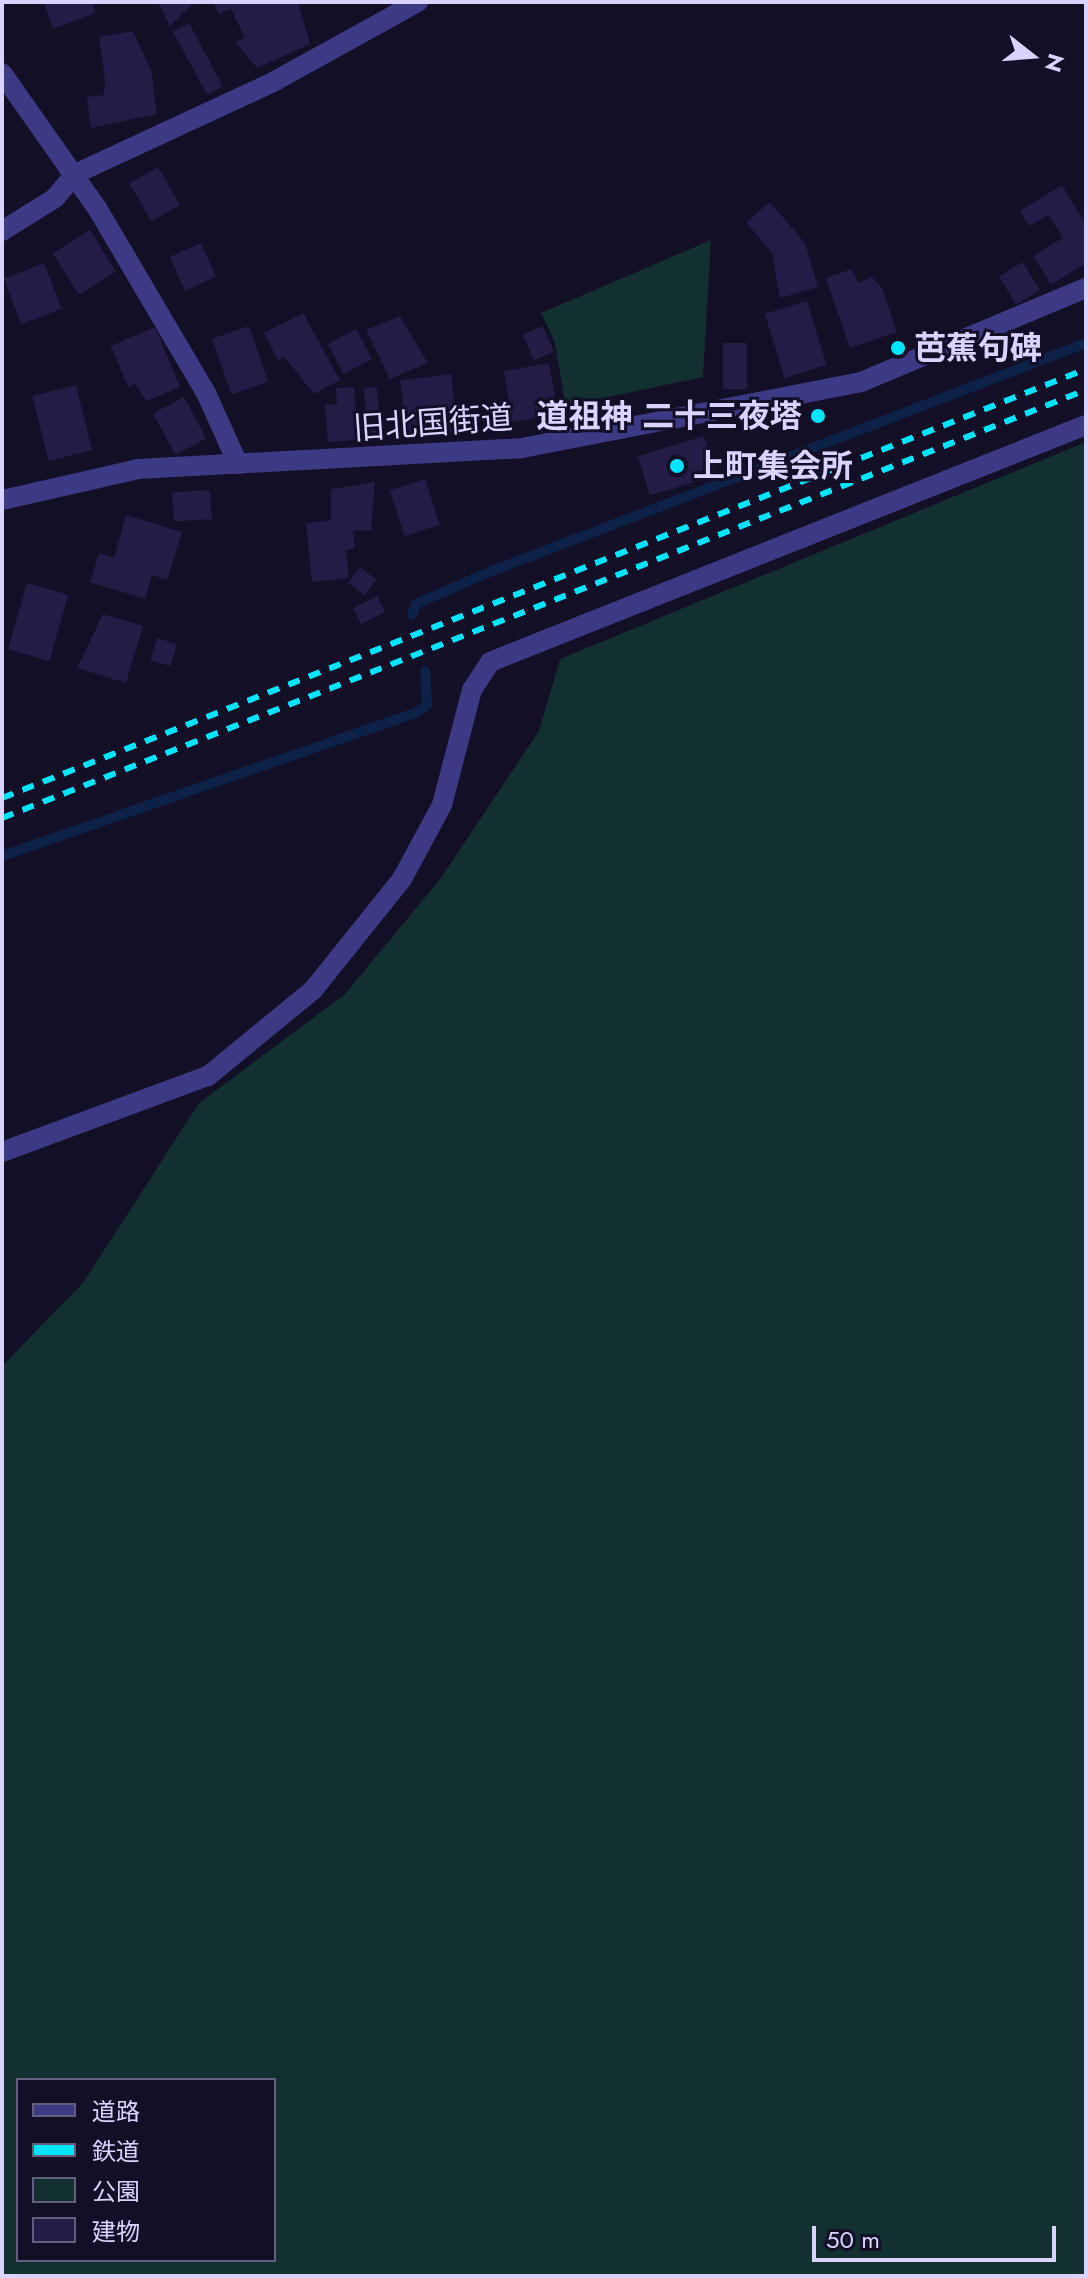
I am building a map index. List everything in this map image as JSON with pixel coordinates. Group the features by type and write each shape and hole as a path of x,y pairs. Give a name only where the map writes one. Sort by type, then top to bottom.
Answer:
{"street":[{"path":"2,231 55,198 75,174 273,82 418,2"},
{"path":"2,73 75,174 206,393 238,464"},
{"name":"旧北国街道","path":"2,500 138,469 522,448 861,382 1086,288"},
{"path":"2,1152 208,1076 313,990 415,854 442,805 472,690 490,662 1086,425"}],"green space":[{"path":"711,240 703,377 566,406 554,340 541,313"},
{"path":"1086,442 1086,2276 2,2276 2,1366 83,1283 199,1103 345,994 441,878 539,731 560,659"}],"building":[{"path":"44,2 92,2 96,13 53,29"},
{"path":"158,2 195,2 170,26"},
{"path":"213,2 298,2 310,44 257,68 235,42 245,38 231,9 219,14"},
{"path":"189,23 223,87 207,95 173,31"},
{"path":"133,31 151,70 157,114 91,128 87,97 104,95 99,37"},
{"path":"158,167 180,205 151,222 129,184"},
{"path":"1062,185 1086,225 1086,263 1051,285 1033,256 1063,238 1048,215 1029,226 1020,211"},
{"path":"770,202 805,243 818,287 780,298 772,253 746,222"},
{"path":"90,230 116,272 79,295 53,253"},
{"path":"201,243 216,277 185,291 170,257"},
{"path":"1023,262 1040,290 1016,305 999,276"},
{"path":"44,263 62,309 21,324 4,278"},
{"path":"852,269 858,283 872,277 882,288 897,332 850,348 826,278"},
{"path":"807,301 827,365 785,378 765,314"},
{"path":"303,313 340,380 314,394 284,357 278,360 264,333"},
{"path":"400,316 428,363 390,379 366,330"},
{"path":"249,326 268,382 231,394 212,339"},
{"path":"543,326 554,352 534,360 523,335"},
{"path":"155,327 180,387 147,401 135,384 128,387 111,346"},
{"path":"356,329 372,359 344,374 328,344"},
{"path":"723,343 747,343 747,389 723,389"},
{"path":"549,363 558,414 513,422 504,371"},
{"path":"451,374 458,432 407,438 400,380"},
{"path":"76,385 92,450 49,461 32,396"},
{"path":"354,387 358,440 328,442 325,405 337,404 336,388"},
{"path":"377,387 379,415 366,416 364,388"},
{"path":"184,397 206,438 175,455 153,413"},
{"path":"377,421 378,438 368,439 367,422"},
{"name":"上町集会所","path":"704,436 716,475 650,495 638,456"},
{"path":"425,479 440,525 405,536 390,490"},
{"path":"375,482 371,530 353,531 355,549 346,550 349,578 312,582 306,523 331,520 331,489"},
{"path":"210,490 212,519 174,522 172,493"},
{"path":"126,515 182,532 167,580 152,575 145,599 90,582 99,553 114,558"},
{"path":"360,567 377,580 365,596 348,583"},
{"path":"27,583 68,595 49,661 8,649"},
{"path":"377,596 385,612 361,624 353,608"},
{"path":"103,614 143,626 126,683 77,668"},
{"path":"157,638 177,644 170,666 150,660"}],"waterway":[{"path":"412,615 416,604 487,573 1086,343"},
{"path":"2,856 416,713 427,705 425,671"}],"railway":[{"path":"2,798 1086,369"},
{"path":"2,818 1086,390"}],"place":[{"name":"芭蕉句碑","path":"898,348"},
{"name":"道祖神 二十三夜塔","path":"818,416"},
{"name":"上町集会所","path":"677,466"}]}
